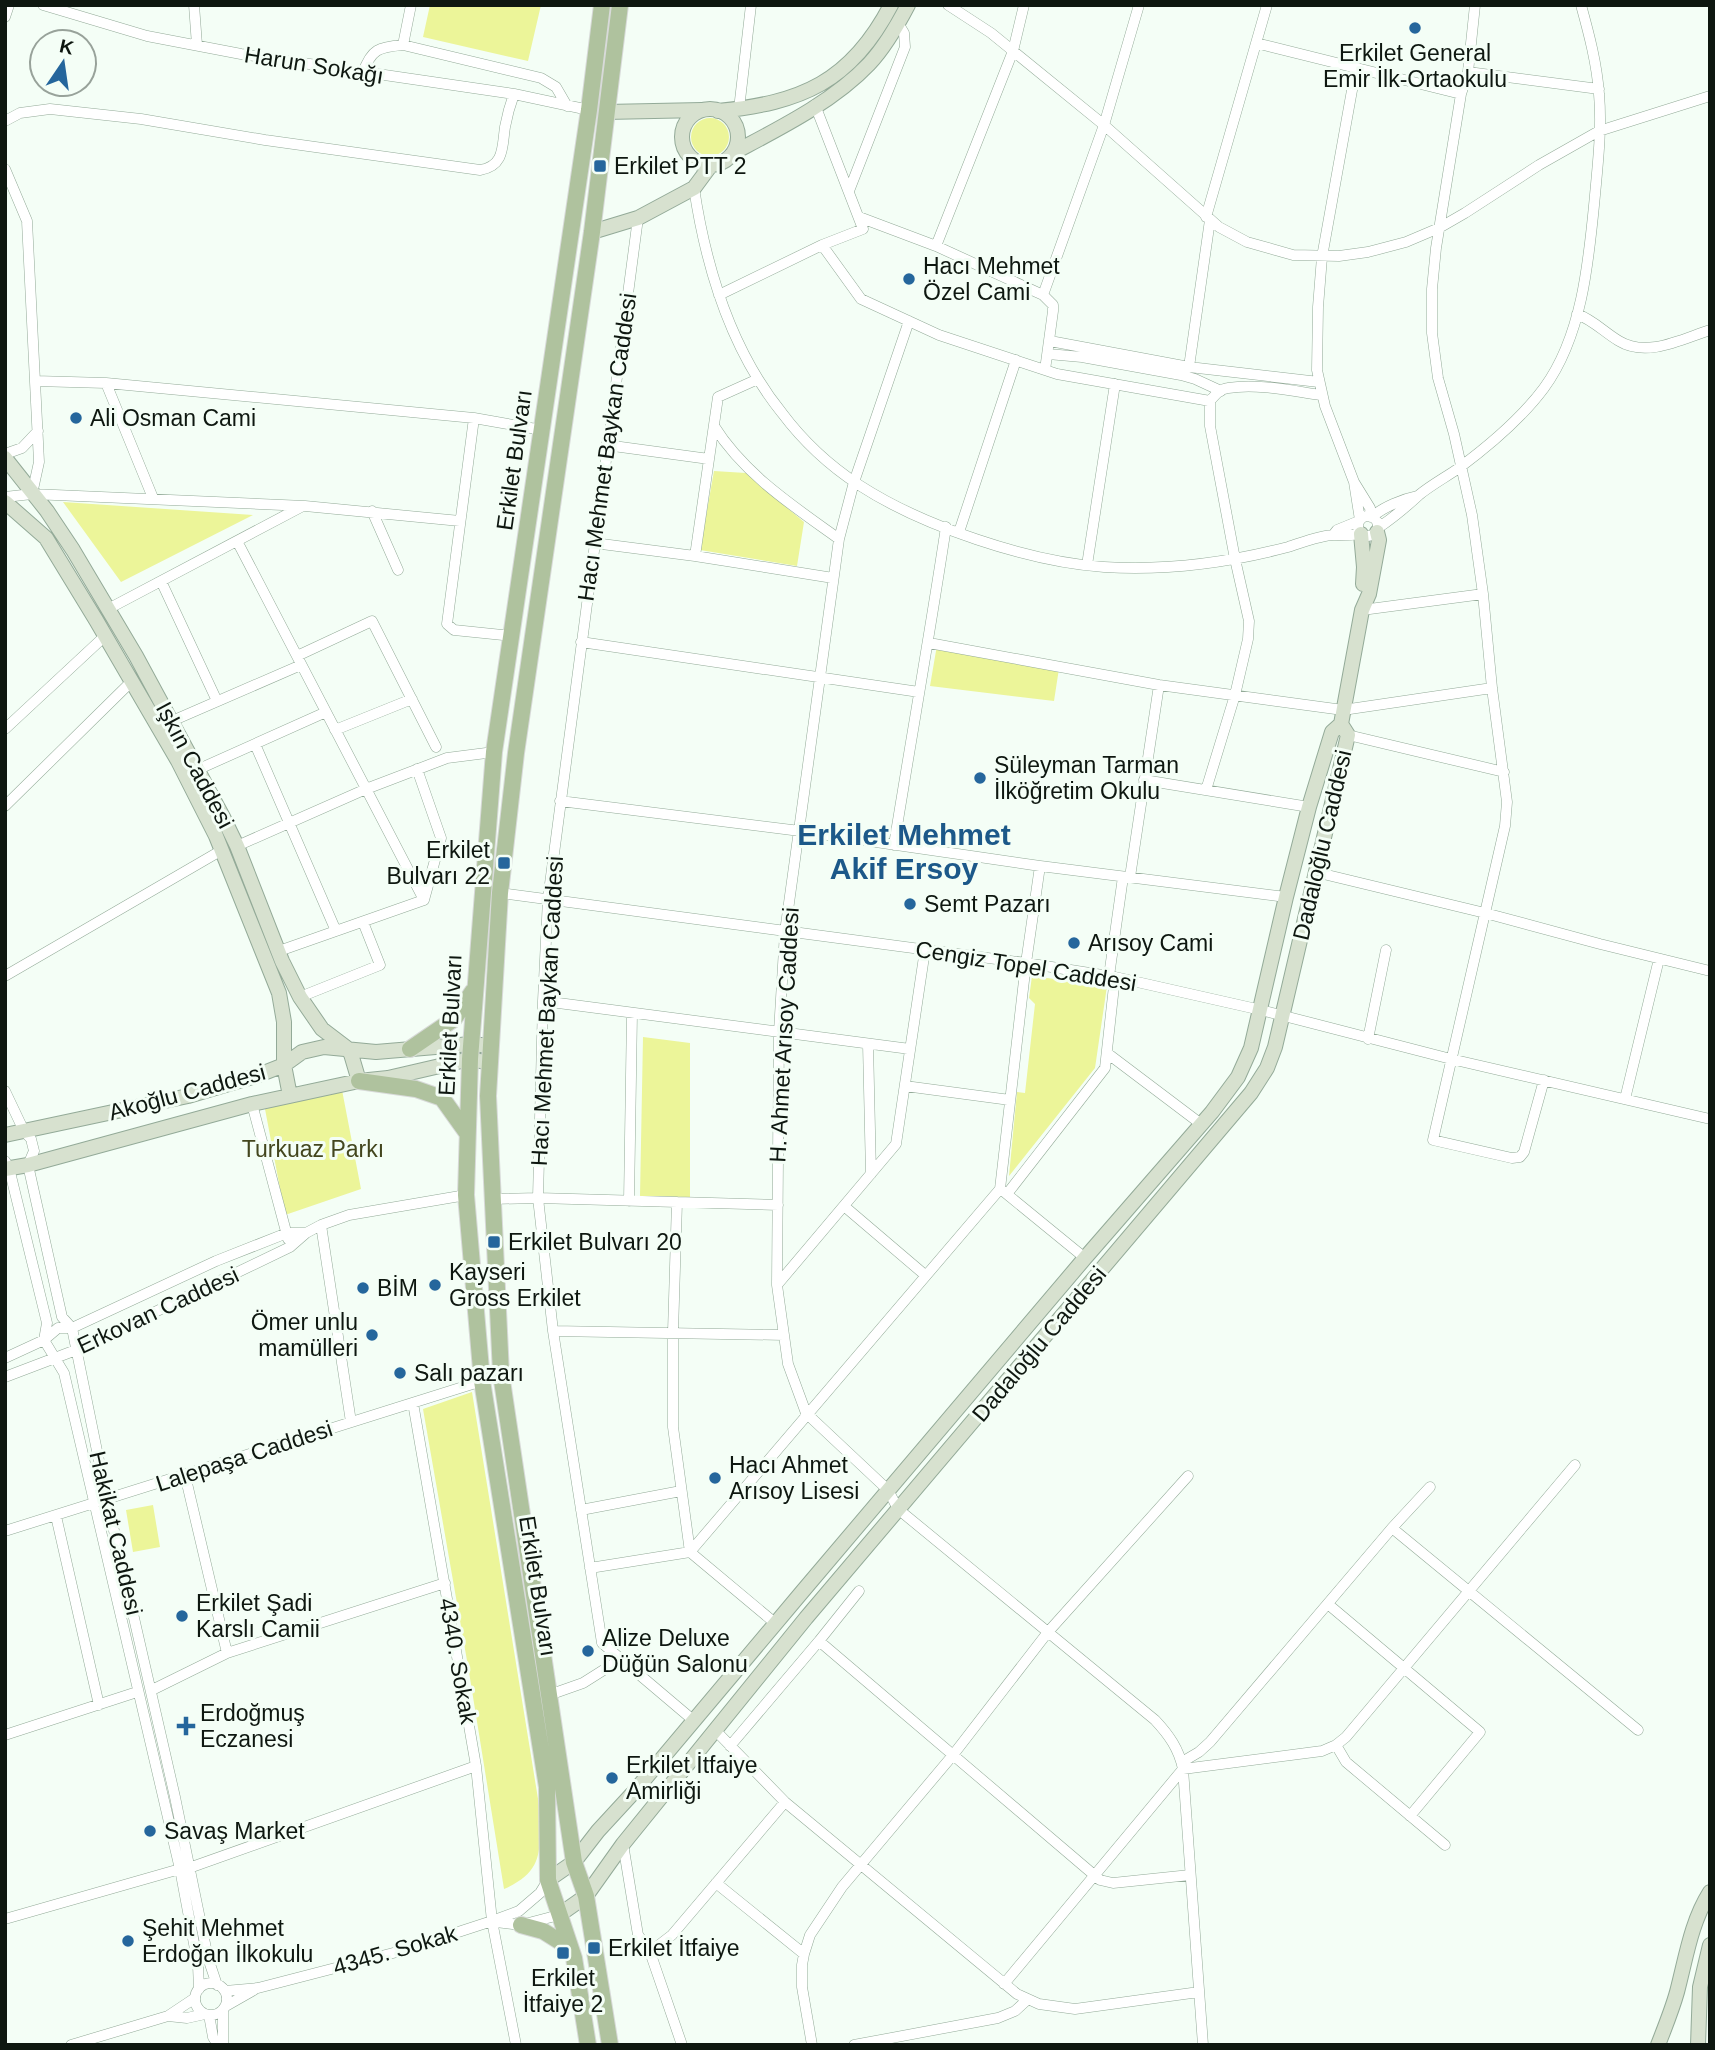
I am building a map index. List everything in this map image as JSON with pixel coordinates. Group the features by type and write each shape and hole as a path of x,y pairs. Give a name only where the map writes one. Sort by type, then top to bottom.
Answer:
{"main road":[{"name":"Erkilet Bulvarı","path":"588,2045 574,1958 548,1880 547,1787 482,1381 466,1195 470,1051 494,752 589,110 602,5"},
{"name":"Erkilet Bulvarı","path":"610,2045 586,1896 574,1862 501,1374 488,1096 500,893 516,753 592,232 620,5"},
{"path":"589,110 607,112"},
{"path":"571,229 592,232"},
{"path":"410,1049 454,1019 475,989"},
{"path":"359,1081 416,1089 442,1098 467,1133"},
{"path":"522,1925 543,1931 570,1948"}],"street":[{"path":"5,17 9,5"},
{"name":"Harun Sokağı","path":"43,5 147,36 197,46 514,94 589,110"},
{"path":"194,5 197,46"},
{"path":"403,45 411,5"},
{"path":"739,109 751,5"},
{"path":"607,112 739,109 786,99 830,80 865,47 891,5"},
{"path":"733,153 738,139 736,128 728,116 710,110 693,115 685,123 682,141 690,158 711,165 722,163 733,153 851,81 879,52 908,5"},
{"path":"936,246 1013,51 1024,5"},
{"path":"1043,295 1104,125 1139,5"},
{"path":"1189,367 1208,218 1267,5"},
{"path":"1475,5 1468,72 1461,94 1439,228 1432,289 1432,333 1438,378 1472,515 1504,772 1506,815 1433,1140 1512,1158 1520,1157 1524,1152 1544,1080"},
{"path":"1354,482 1360,527 1368,537 1515,421 1542,390 1559,364 1577,314 1589,251 1599,131 1595,62 1581,5"},
{"path":"952,6 1013,51 1104,125 1208,218 1233,235 1262,248 1293,255 1339,256 1406,242 1439,228 1599,131 1710,96"},
{"path":"849,191 905,47 904,33 898,23"},
{"path":"1256,43 1461,94"},
{"path":"363,73 369,58 378,49 403,45 541,78 556,87 567,106"},
{"path":"1356,68 1322,257 1317,332 1319,382 1321,395 1354,482 1370,508 1372,517 1377,521 1378,530"},
{"path":"1468,72 1598,89"},
{"path":"5,121 20,113 50,109 141,119 265,140 481,170 490,168 500,159 505,124 514,94"},
{"path":"719,295 822,245 863,229 815,105"},
{"path":"592,232 638,218 694,188 711,165"},
{"path":"5,169 27,221 39,462 32,494"},
{"path":"694,188 719,295 758,379 792,426 825,459 854,482 889,503 959,532 1038,556 1087,565 1126,568 1170,567 1235,559 1333,535 1337,530 1360,527"},
{"path":"859,217 936,246 1043,295 1053,305 1045,370"},
{"name":"Hacı Mehmet Baykan Caddesi","path":"638,218 548,899 538,1198 553,1331 602,1643 693,1720"},
{"path":"822,245 860,299 939,335 1056,374 1210,401"},
{"path":"1577,314 1591,320 1620,342 1637,347 1657,347 1710,330"},
{"name":"H. Ahmet Arısoy Caddesi","path":"898,1509 888,1490 806,1413 788,1364 777,1285 779,1032 785,932 839,539 854,482 909,321"},
{"path":"1050,341 1189,367 1319,382"},
{"path":"1048,354 1082,357 1181,375 1221,391"},
{"path":"959,532 1016,360"},
{"path":"695,556 718,397 758,379"},
{"path":"35,381 106,383 474,418 542,430"},
{"path":"106,383 153,498"},
{"path":"1087,565 1115,384"},
{"path":"1206,790 1235,695 1248,639 1249,621 1210,426 1210,401 1226,388 1256,387 1321,395"},
{"path":"474,418 447,624 454,630 512,636"},
{"path":"714,425 730,450 747,467 783,498 839,539"},
{"path":"5,456 22,448 38,431"},
{"path":"606,445 709,459"},
{"name":"Işkın Caddesi","path":"5,456 56,523 199,769 237,846 300,997 322,1029 347,1048"},
{"path":"5,500 32,494 153,498 372,511 460,521"},
{"path":"1360,527 1364,517 1372,517 1385,508 1418,496"},
{"name":"Işkın Caddesi","path":"5,500 46,538 106,635 178,761 222,850 279,993 284,1022 284,1065 290,1096"},
{"path":"108,609 305,506"},
{"path":"372,511 398,570"},
{"path":"894,845 946,527"},
{"name":"Dadaloğlu Caddesi","path":"559,1915 586,1896 623,1844 806,1618 1251,1093 1271,1058 1282,1016 1315,872 1344,723 1363,606 1364,567 1360,527"},
{"name":"Dadaloğlu Caddesi","path":"1363,606 1369,594 1379,540 1378,530"},
{"path":"237,541 424,900"},
{"path":"594,543 834,578"},
{"path":"162,581 218,701"},
{"path":"1363,606 1483,594"},
{"path":"172,721 299,661 372,621 436,747"},
{"path":"5,729 106,635"},
{"path":"581,642 919,692"},
{"path":"929,643 1159,685 1235,695 1344,723 1504,772"},
{"path":"5,806 132,681"},
{"path":"590,1568 690,1552 925,1275 1003,1191 1105,1068 1112,977 1126,877 1159,685"},
{"path":"1344,723 1492,688"},
{"path":"335,730 412,699"},
{"path":"199,769 326,712"},
{"name":"Dadaloğlu Caddesi","path":"548,1880 574,1862 1201,1124 1238,1077 1251,1048 1261,1010 1309,807 1332,732 1344,723"},
{"path":"255,744 336,931"},
{"path":"237,846 366,789 447,758 494,752"},
{"path":"417,769 441,838 424,900"},
{"path":"1144,780 1309,807"},
{"path":"560,801 1286,897"},
{"path":"5,976 222,850"},
{"path":"1003,1191 1010,1100 1040,866"},
{"path":"1315,872 1710,971"},
{"name":"Cengiz Topel Caddesi","path":"500,893 1026,963 1112,977 1261,1010 1368,1039 1710,1119"},
{"path":"279,951 424,900"},
{"path":"300,997 380,965 363,922"},
{"path":"777,1285 896,1143 925,950"},
{"path":"1368,1039 1386,950"},
{"path":"1625,1099 1659,959"},
{"path":"543,1001 910,1049"},
{"path":"629,1201 632,1013"},
{"path":"868,1044 871,1174"},
{"name":"Akoğlu Caddesi","path":"5,1135 188,1096 256,1076 284,1065 302,1052 324,1047 376,1052 410,1049 490,1054"},
{"path":"347,1048 354,1059 359,1081"},
{"name":"Akoğlu Caddesi","path":"7,1166 28,1165 253,1104 388,1077 470,1051"},
{"path":"1107,1053 1201,1124"},
{"path":"905,1086 1010,1100"},
{"name":"Hakikat Caddesi","path":"5,1091 31,1139 34,1151 28,1165 62,1317 72,1328 107,1500 152,1690 185,1868 198,1965 197,1994"},
{"path":"253,1104 290,1247"},
{"path":"7,1166 47,1323 44,1340"},
{"path":"1003,1191 1085,1258"},
{"name":"Erkovan Caddesi","path":"5,1377 76,1350 290,1247 306,1233 321,1225 349,1215 466,1195"},
{"path":"492,1199 778,1205"},
{"path":"677,1202 673,1427 690,1552 775,1623"},
{"path":"844,1206 925,1275"},
{"path":"321,1225 351,1422"},
{"name":"Erkovan Caddesi","path":"5,1358 44,1340 58,1328 72,1328 216,1261 287,1233 306,1233"},
{"path":"553,1331 784,1335"},
{"name":"Hakikat Caddesi","path":"44,1340 64,1373 137,1692 208,1958 221,1988"},
{"name":"Lalepaşa Caddesi","path":"5,1531 482,1381"},
{"name":"4340. Sokak","path":"414,1403 476,1766 492,1921 516,2045"},
{"path":"1182,1766 1315,1752 1336,1745 1404,1669 1575,1465"},
{"path":"185,1475 227,1653"},
{"path":"812,2045 801,1974 810,1935 842,1887 953,1755 1048,1632 1188,1476"},
{"path":"1004,1984 1182,1766 1210,1742 1430,1487"},
{"path":"581,1510 681,1491"},
{"path":"898,1509 1155,1720 1172,1741 1182,1766 1203,2045"},
{"path":"56,1516 99,1705"},
{"path":"1392,1528 1638,1730"},
{"path":"152,1690 227,1653 445,1583"},
{"path":"730,1746 859,1591"},
{"path":"1329,1605 1480,1732 1410,1816"},
{"path":"819,1641 1100,1880 1113,1883 1191,1875"},
{"path":"549,1695 583,1683 621,1659"},
{"path":"5,1735 137,1692"},
{"path":"715,1730 785,1802 1004,1984 1027,2000 1051,2007 1075,2009 1199,1992"},
{"path":"1336,1745 1346,1762 1444,1845"},
{"path":"5,1919 185,1868 476,1766"},
{"path":"650,1952 672,1935 785,1802"},
{"path":"623,1844 638,1935 650,1952 682,2045"},
{"name":"4345. Sokak","path":"221,1988 258,1988 397,1952 492,1921 519,1911 540,1893 548,1880"},
{"path":"716,1883 804,1954"},
{"path":"1657,2045 1677,1992 1702,1904 1710,1892"},
{"name":"4345. Sokak","path":"492,1921 522,1925 559,1915"},
{"path":"1698,2045 1700,1987 1710,1945"},
{"path":"71,2045 168,2016 207,1984 221,1988 226,1996 223,2045"},
{"name":"4345. Sokak","path":"224,2008 258,1988"},
{"path":"197,1994 197,2008 207,2015 218,2045"},
{"path":"854,2045 998,2018 1015,2011 1027,2000"},
{"path":"168,2016 187,2018 214,2015 224,2008"}],"green space":[{"path":"430,5 541,5 528,61 423,37"},
{"path":"710,118 724,123 729,137 724,151 710,156 696,151 691,137 696,123"},
{"path":"714,471 746,473 804,522 797,566 700,550"},
{"path":"63,502 253,515 121,582"},
{"path":"937,645 1060,662 1054,701 930,686"},
{"path":"1032,976 1107,986 1095,1068 1009,1176 1017,1092 1025,1093 1035,1004 1029,998"},
{"path":"643,1037 690,1043 690,1197 640,1196"},
{"name":"Turkuaz Parkı","path":"342,1090 361,1189 285,1215 265,1109"},
{"path":"472,1392 539,1805 540,1844 534,1865 518,1882 504,1889 423,1409"},
{"path":"153,1505 160,1547 133,1552 126,1510"}],"place":[{"name":"Erkilet General Emir İlk-Ortaokulu","path":"1415,28"},
{"name":"Erkilet PTT 2","path":"600,166"},
{"name":"Hacı Mehmet Özel Cami","path":"909,279"},
{"name":"Ali Osman Cami","path":"76,418"},
{"name":"Süleyman Tarman İlköğretim Okulu","path":"980,778"},
{"name":"Erkilet Bulvarı 22","path":"504,863"},
{"name":"Semt Pazarı","path":"910,904"},
{"name":"Arısoy Cami","path":"1074,943"},
{"name":"Erkilet Bulvarı 20","path":"494,1242"},
{"name":"Kayseri Gross Erkilet","path":"435,1285"},
{"name":"BİM","path":"363,1288"},
{"name":"Ömer unlu mamülleri","path":"372,1335"},
{"name":"Salı pazarı","path":"400,1373"},
{"name":"Hacı Ahmet Arısoy Lisesi","path":"715,1478"},
{"name":"Erkilet Şadi Karslı Camii","path":"182,1616"},
{"name":"Alize Deluxe Düğün Salonu","path":"588,1651"},
{"name":"Erdoğmuş Eczanesi","path":"186,1726"},
{"name":"Erkilet İtfaiye Amirliği","path":"612,1778"},
{"name":"Savaş Market","path":"150,1831"},
{"name":"Şehit Mehmet Erdoğan İlkokulu","path":"128,1941"},
{"name":"Erkilet İtfaiye","path":"594,1948"},
{"name":"Erkilet İtfaiye 2","path":"563,1953"}],"district":[{"name":"Erkilet Mehmet Akif Ersoy","path":"904,851"}]}
